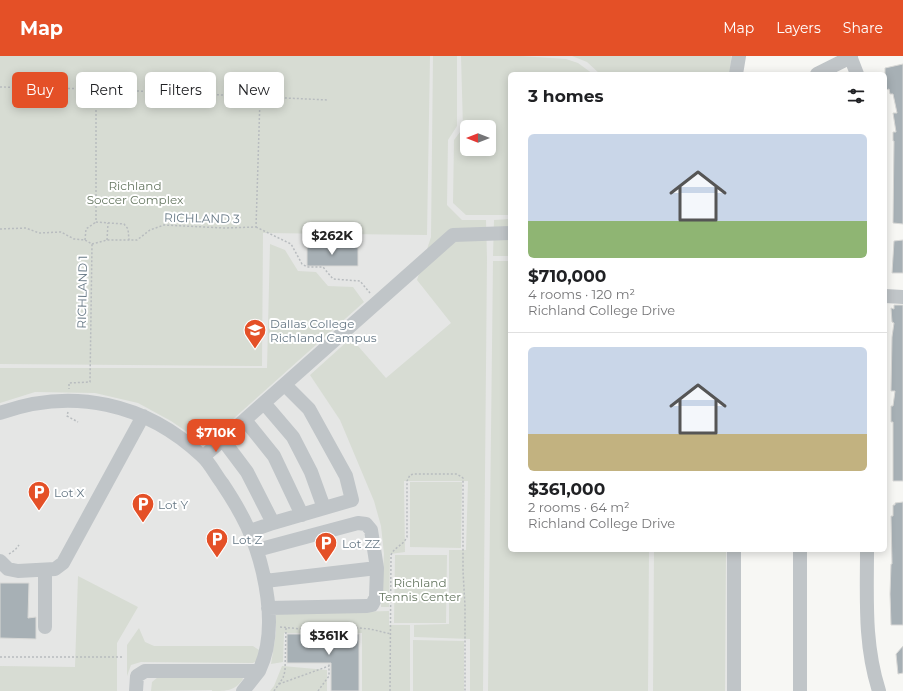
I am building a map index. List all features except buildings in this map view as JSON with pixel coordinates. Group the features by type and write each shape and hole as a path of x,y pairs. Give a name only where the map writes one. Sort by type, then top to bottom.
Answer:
{"street":[{"path":"736,72 739,56"},
{"path":"821,72 850,57 856,72"},
{"path":"203,457 453,234 508,233"},
{"path":"887,296 903,297"},
{"path":"285,385 309,409 346,476 352,500 362,523"},
{"path":"0,413 26,405 48,401 88,401 143,416 164,427 191,446 203,457 235,503 250,532 257,550 265,581 268,608 266,654 260,671 243,691"},
{"path":"264,403 293,436 311,472 324,508"},
{"path":"2,559 8,569 18,571 55,569 62,563 143,416"},
{"path":"246,420 274,456 302,515"},
{"path":"223,440 247,472 273,523"},
{"path":"250,532 273,523 352,500"},
{"path":"257,550 358,523 369,526 371,530 377,568 376,597 370,606 268,608"},
{"path":"734,552 734,691"},
{"path":"800,552 800,691"},
{"path":"867,552 867,625 870,656 879,691"},
{"path":"265,581 377,568"},
{"path":"46,570 46,627"},
{"path":"136,691 137,676 144,671 260,671"}],"path":[{"path":"0,87 76,89"},
{"path":"137,91 224,96"},
{"path":"284,99 328,100"},
{"path":"96,108 96,222"},
{"name":"RICHLAND 3","path":"129,240 137,240 150,230 164,225 224,228 256,227 260,108"},
{"path":"85,240 86,229 96,222 124,224 128,230 129,240 107,240 92,244"},
{"path":"107,240 108,223"},
{"path":"256,227 291,244 302,264 308,267 323,267 333,279 360,281 378,302"},
{"name":"RICHLAND 1","path":"0,229 26,228 39,233 61,232 74,239 85,240 92,244 90,382 69,383 69,392"},
{"path":"68,408 67,416 78,422"},
{"path":"390,691 391,555 392,552 403,544 407,537 407,478 414,474 459,475 463,478 465,691"},
{"path":"2,559 15,550 19,545"},
{"path":"268,626 286,628 359,628 391,634"},
{"path":"274,691 283,678 285,671 286,628"},
{"path":"0,657 124,658"},
{"path":"279,684 329,664 329,676 318,691"}],"shaded area":[{"name":"Dallas College Richland Campus","path":"0,56 742,56 741,72 508,72 508,552 738,552 737,691 0,691"}],"green space":[{"name":"Richland Soccer Complex","path":"0,56 430,56 427,235 263,233 262,366 0,364"},
{"path":"433,56 457,56 457,126 448,140 447,205 462,220 486,220 487,258 483,691 470,691 470,639 414,637 414,625 449,624 449,550 466,550 468,481 404,481 405,552 390,554 389,607 381,607 384,554 381,526 374,501 340,420 310,375 351,338 386,378 451,323 417,280 431,237"},
{"path":"461,56 521,56 566,59 578,63 590,72 508,72 508,215 466,215 453,203 454,140 460,132 460,156 496,156 496,120 463,120"},
{"path":"572,56 731,56 730,72 598,72 587,62"},
{"path":"508,219 508,256 493,256 494,220"},
{"path":"270,244 285,250 298,271 316,272 328,286 353,287 364,302 205,444 171,421 138,403 95,393 35,392 0,403 0,368 267,368"},
{"path":"493,261 508,261 508,552 649,552 648,691 488,691"},
{"name":"Richland Tennis Center","path":"410,482 462,482 461,548 410,547"},
{"path":"654,552 726,552 725,691 653,691"},
{"name":"Richland Tennis Center","path":"395,555 447,555 446,623 394,623"},
{"path":"78,576 138,607 117,643 117,691 0,691 0,666 75,667"},
{"path":"389,611 389,625 410,625 410,691 362,691 362,633 284,633 283,662 271,664 276,633 276,614"},
{"path":"139,628 145,642 154,646 253,646 259,650 257,661 253,663 141,662 131,665 127,676 127,645"},
{"path":"413,640 464,641 464,691 413,691"},
{"path":"282,666 327,670 327,691 270,691 274,686"},
{"path":"158,677 242,677 243,679 237,686 230,690 151,691 152,682"}],"place":[{"name":"Dallas College Richland Campus","path":"255,350"},
{"name":"Lot X","path":"39,512"},
{"name":"Lot Y","path":"143,524"},
{"name":"Lot Z","path":"217,558"},
{"name":"Lot ZZ","path":"326,562"}]}
